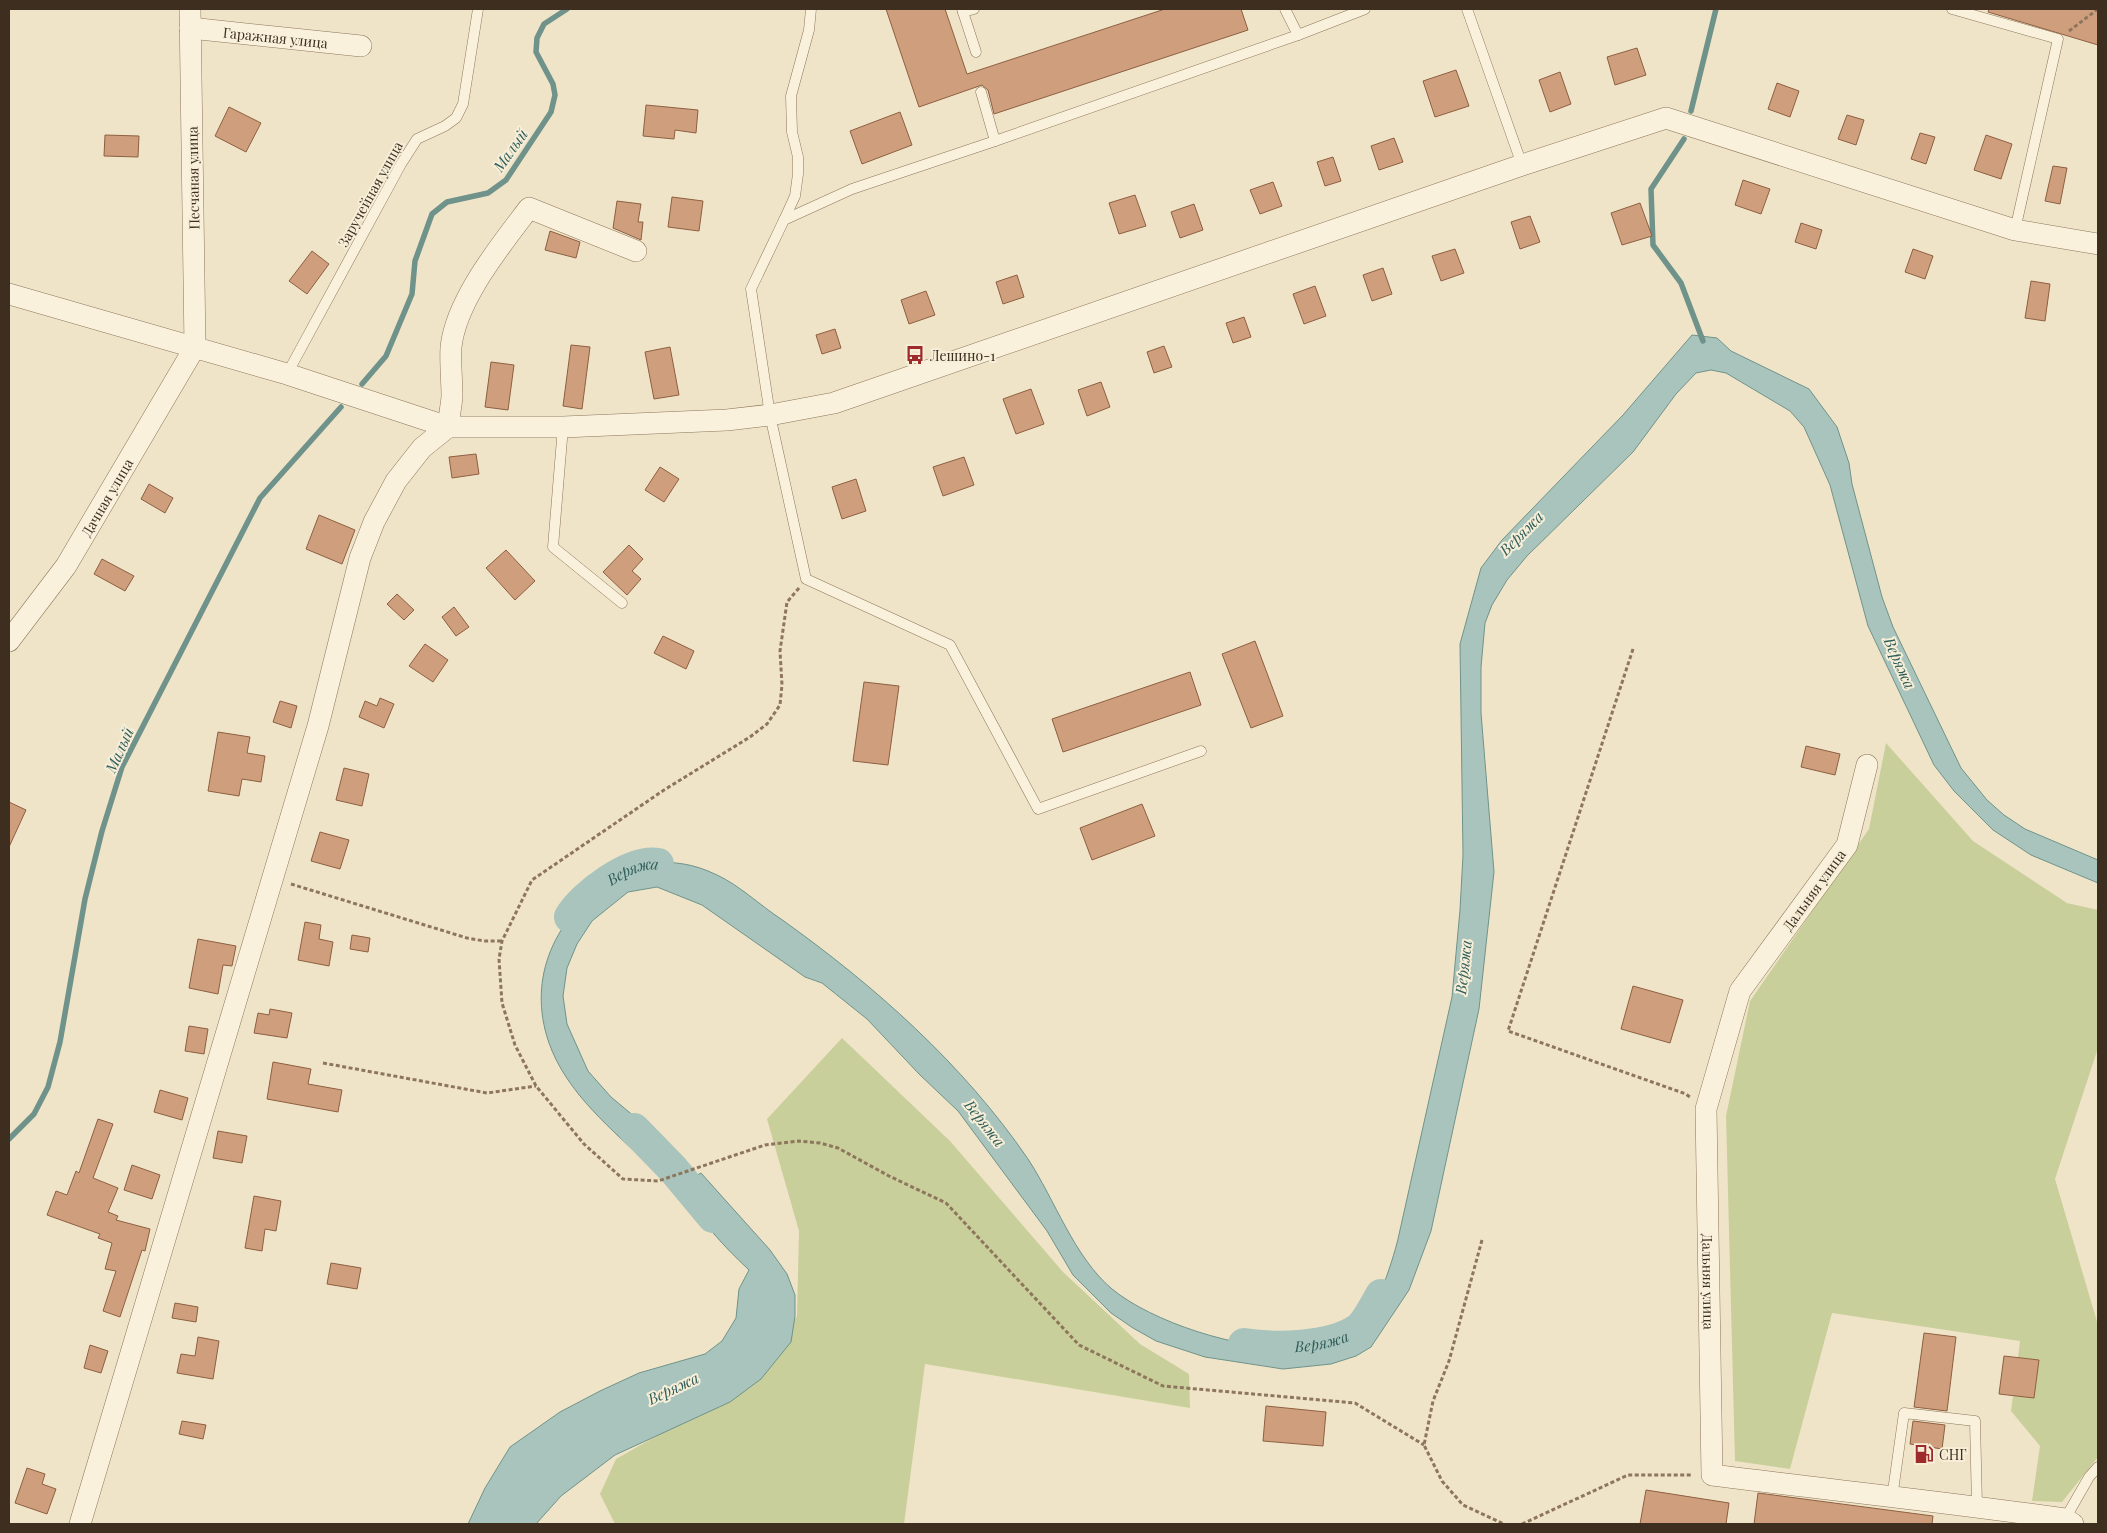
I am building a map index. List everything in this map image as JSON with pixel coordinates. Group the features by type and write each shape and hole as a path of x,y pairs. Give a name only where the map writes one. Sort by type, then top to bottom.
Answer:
{"street":[{"name":"Гаражная улица","path":"190,18 361,46"},
{"name":"Песчаная улица","path":"190,18 196,347"},
{"path":"9,294 287,374 448,427 563,427 727,420 770,415 834,403 1522,165 1666,118 2015,230 2098,244"},
{"path":"80,1524 318,726 360,558 374,522 396,481 422,448 448,427 452,399 451,347 456,325 472,290 493,256 529,208 636,251"},
{"name":"Дачная улица","path":"9,640 66,566 196,347"},
{"name":"Дальняя улица","path":"1712,1475 1706,1109 1740,991 1847,845 1867,764"},
{"path":"1712,1475 1892,1498 1977,1506 2069,1522"}],"lane":[{"name":"Заручейная улица","path":"287,374 401,164 417,139 445,126 456,118 463,104 478,9"},
{"path":"811,9 809,30 791,96 792,132 798,157 795,196 751,289 770,415 806,580 950,645 1038,809 1201,750"},
{"path":"974,9 962,10 976,52"},
{"path":"1285,9 1298,35"},
{"path":"784,220 852,189 1298,35 1365,9"},
{"path":"1467,9 1522,165"},
{"path":"1952,9 2058,39 2015,230"},
{"path":"981,92 995,141"},
{"path":"563,427 553,547 622,603"},
{"path":"1892,1498 1904,1413 1975,1421 1977,1506"},
{"path":"2069,1522 2089,1477 2098,1467"}],"path":[{"path":"2058,39 2098,9"},
{"path":"806,580 787,602 780,651 782,685 780,705 767,724 750,737 664,790 532,880 502,941 499,959 502,1002 515,1045 536,1086 584,1144 623,1179 658,1182 765,1145 799,1141 820,1143 838,1148 889,1176 946,1203 1079,1345 1163,1386 1355,1403 1424,1445 1442,1481 1463,1505 1504,1524"},
{"path":"1633,648 1508,1031 1686,1094 1706,1109"},
{"path":"273,879 467,938 484,941 502,941"},
{"path":"322,1063 487,1093 536,1086"},
{"path":"1424,1445 1433,1401 1449,1361 1482,1240"},
{"path":"1522,1524 1628,1475 1712,1475"}],"green space":[{"path":"1886,743 1973,841 2067,903 2098,910 2098,1048 2055,1179 2098,1325 2098,1457 2062,1502 2032,1501 2040,1446 2011,1411 2020,1341 1832,1313 1790,1469 1735,1461 1726,1116 1750,1001 1869,829"},
{"path":"842,1038 950,1141 1063,1272 1140,1344 1189,1374 1190,1408 925,1364 904,1524 615,1524 600,1494 616,1459 757,1379 797,1316 799,1231 767,1119"}],"water":[{"path":"1692,335 1717,338 1731,351 1809,389 1837,427 1849,463 1852,484 1882,597 1893,627 1961,768 1987,800 2004,815 2025,829 2098,860 2098,883 2031,855 1993,830 1954,791 1934,765 1868,626 1830,485 1804,427 1790,411 1726,373 1711,370 1696,373 1676,394 1633,452 1527,556 1507,580 1492,605 1485,623 1481,667 1481,713 1494,872 1479,1009 1431,1231 1409,1290 1371,1347 1356,1356 1331,1364 1283,1369 1205,1357 1156,1341 1133,1328 1111,1313 1073,1275 1047,1231 958,1111 920,1075 867,1019 822,983 805,977 702,905 657,887 628,892 592,921 577,944 567,968 563,996 567,1024 588,1071 611,1097 641,1122 674,1156 651,1167 592,1110 567,1079 549,1043 543,1019 541,995 544,972 551,950 561,930 575,911 592,894 635,863 676,863 700,868 733,884 850,971 915,1028 946,1059 1003,1124 1038,1175 1076,1245 1099,1276 1112,1289 1129,1301 1173,1323 1197,1332 1247,1344 1291,1347 1336,1339 1353,1333 1368,1317 1375,1304 1387,1276 1398,1239 1452,997 1463,855 1460,644 1481,568 1502,540 1623,415"},
{"path":"701,1173 770,1250 787,1274 795,1295 795,1316 791,1342 761,1379 730,1402 615,1455 561,1496 536,1524 468,1524 485,1488 510,1447 560,1412 600,1391 639,1373 705,1354 722,1341 736,1318 739,1289 749,1270 711,1230 677,1186"}],"building":[{"path":"886,9 945,9 967,74 1165,9 1241,9 1248,30 994,114 988,90 982,85 919,107"},
{"path":"1989,9 2098,9 2098,45 1988,12"},
{"path":"1637,48 1646,75 1615,85 1607,57"},
{"path":"1456,70 1469,106 1435,117 1423,81"},
{"path":"1560,72 1571,104 1550,112 1539,80"},
{"path":"1777,83 1799,91 1790,117 1768,109"},
{"path":"646,105 698,110 696,133 675,130 674,139 643,136"},
{"path":"229,107 261,123 246,152 215,136"},
{"path":"900,112 912,145 862,164 850,131"},
{"path":"1847,115 1864,120 1856,145 1838,139"},
{"path":"1920,133 1935,137 1926,164 1911,159"},
{"path":"105,135 139,136 138,157 104,156"},
{"path":"1986,135 2012,144 2001,179 1974,170"},
{"path":"1394,138 1403,162 1379,170 1371,146"},
{"path":"1333,157 1341,181 1325,186 1317,162"},
{"path":"2053,166 2067,168 2060,204 2045,201"},
{"path":"1743,180 1770,189 1761,214 1735,205"},
{"path":"1273,182 1282,206 1260,214 1250,190"},
{"path":"1135,195 1146,226 1119,234 1109,203"},
{"path":"672,197 703,201 699,231 668,227"},
{"path":"617,201 641,204 638,222 643,222 641,240 613,228"},
{"path":"1640,203 1652,236 1622,245 1611,213"},
{"path":"1194,204 1203,230 1180,238 1171,212"},
{"path":"1530,216 1540,242 1520,249 1511,222"},
{"path":"1801,223 1822,230 1816,249 1795,242"},
{"path":"550,231 580,242 576,258 545,250"},
{"path":"1455,249 1464,273 1441,281 1432,256"},
{"path":"1913,249 1933,256 1925,279 1905,272"},
{"path":"312,251 329,264 307,294 289,281"},
{"path":"1383,268 1392,294 1372,301 1363,275"},
{"path":"1017,275 1024,297 1003,304 996,282"},
{"path":"2031,281 2050,284 2045,321 2025,318"},
{"path":"1315,286 1326,316 1304,324 1293,294"},
{"path":"926,291 935,315 909,324 901,300"},
{"path":"1244,317 1251,337 1233,343 1226,323"},
{"path":"835,329 841,348 822,354 816,335"},
{"path":"571,345 590,347 582,409 563,406"},
{"path":"1164,346 1172,367 1154,373 1147,352"},
{"path":"670,347 679,395 654,399 645,352"},
{"path":"491,362 514,365 508,410 485,407"},
{"path":"1101,382 1110,407 1087,416 1078,390"},
{"path":"1031,389 1044,424 1016,434 1003,399"},
{"path":"476,454 479,474 452,478 449,457"},
{"path":"964,457 974,485 943,496 933,467"},
{"path":"660,467 679,479 664,502 645,490"},
{"path":"856,479 866,511 842,519 832,487"},
{"path":"149,484 173,498 165,513 141,499"},
{"path":"319,515 355,530 342,564 306,549"},
{"path":"629,545 643,559 632,571 641,579 627,595 603,572"},
{"path":"506,550 535,581 515,600 486,568"},
{"path":"102,559 134,576 125,591 94,574"},
{"path":"397,594 414,610 404,620 387,604"},
{"path":"454,607 469,627 456,636 442,617"},
{"path":"663,636 694,651 686,669 654,653"},
{"path":"1255,641 1283,716 1251,728 1222,654"},
{"path":"425,644 448,660 433,682 409,666"},
{"path":"1190,672 1201,705 1063,752 1052,719"},
{"path":"864,682 899,686 888,765 853,761"},
{"path":"380,698 394,704 384,728 359,717 365,701 377,706"},
{"path":"280,701 297,706 291,728 273,722"},
{"path":"218,732 250,737 247,753 265,756 261,782 242,779 239,796 208,791"},
{"path":"1806,746 1840,754 1835,775 1801,767"},
{"path":"344,768 369,774 362,806 336,800"},
{"path":"9,802 26,810 9,847"},
{"path":"1142,804 1155,836 1092,860 1080,828"},
{"path":"320,832 349,840 340,869 311,861"},
{"path":"305,922 321,925 319,939 333,942 329,966 298,960"},
{"path":"352,935 370,938 368,952 350,949"},
{"path":"198,939 236,946 232,966 223,965 218,994 189,988"},
{"path":"1633,986 1683,1000 1670,1043 1621,1029"},
{"path":"270,1009 292,1013 287,1038 254,1033 258,1013 269,1015"},
{"path":"189,1026 208,1029 204,1054 185,1051"},
{"path":"273,1062 311,1069 308,1084 342,1090 338,1112 267,1099"},
{"path":"160,1090 188,1098 182,1120 154,1112"},
{"path":"98,1119 113,1124 93,1178 118,1188 108,1212 118,1216 116,1220 150,1229 145,1251 142,1250 120,1317 103,1311 116,1271 105,1269 112,1243 98,1238 100,1234 47,1215 56,1191 67,1195 76,1171 79,1173"},
{"path":"218,1131 247,1136 242,1163 213,1158"},
{"path":"132,1165 160,1175 152,1199 124,1190"},
{"path":"254,1196 281,1201 276,1231 265,1229 262,1251 245,1248"},
{"path":"331,1263 361,1268 357,1289 327,1284"},
{"path":"175,1303 198,1307 196,1322 172,1318"},
{"path":"1924,1333 1956,1337 1947,1411 1914,1407"},
{"path":"198,1337 219,1341 213,1379 177,1373 181,1354 195,1356"},
{"path":"90,1345 108,1351 101,1373 84,1368"},
{"path":"2004,1356 2039,1360 2034,1398 1999,1394"},
{"path":"1266,1406 1326,1412 1323,1446 1263,1441"},
{"path":"182,1421 206,1425 203,1439 179,1434"},
{"path":"1913,1421 1945,1425 1942,1449 1910,1444"},
{"path":"27,1468 45,1474 42,1484 56,1489 47,1514 15,1503"},
{"path":"1646,1490 1729,1503 1726,1524 1640,1524"},
{"path":"1758,1493 1933,1516 1932,1524 1754,1524"}],"waterway":[{"name":"Малый","path":"362,384 386,356 412,294 415,261 432,214 447,202 488,193 506,180 551,112 555,95 553,84 536,52 537,38 544,24 567,9"},
{"path":"1691,111 1716,9"},
{"path":"1684,139 1651,189 1653,245 1681,283 1703,341"},
{"name":"Малый","path":"9,1139 34,1114 48,1087 60,1042 85,899 102,831 122,767 260,498 341,407"},
{"name":"Веряжа","path":"570,917 585,899 609,880 635,867 658,864"},
{"name":"Веряжа","path":"634,1129 673,1169 713,1217"},
{"name":"Веряжа","path":"1244,1344 1257,1346 1302,1346 1345,1336 1357,1330 1363,1324 1381,1295"}],"place":[{"name":"Лешино-1","path":"915,355"},
{"name":"СНГ","path":"1924,1454"}]}
